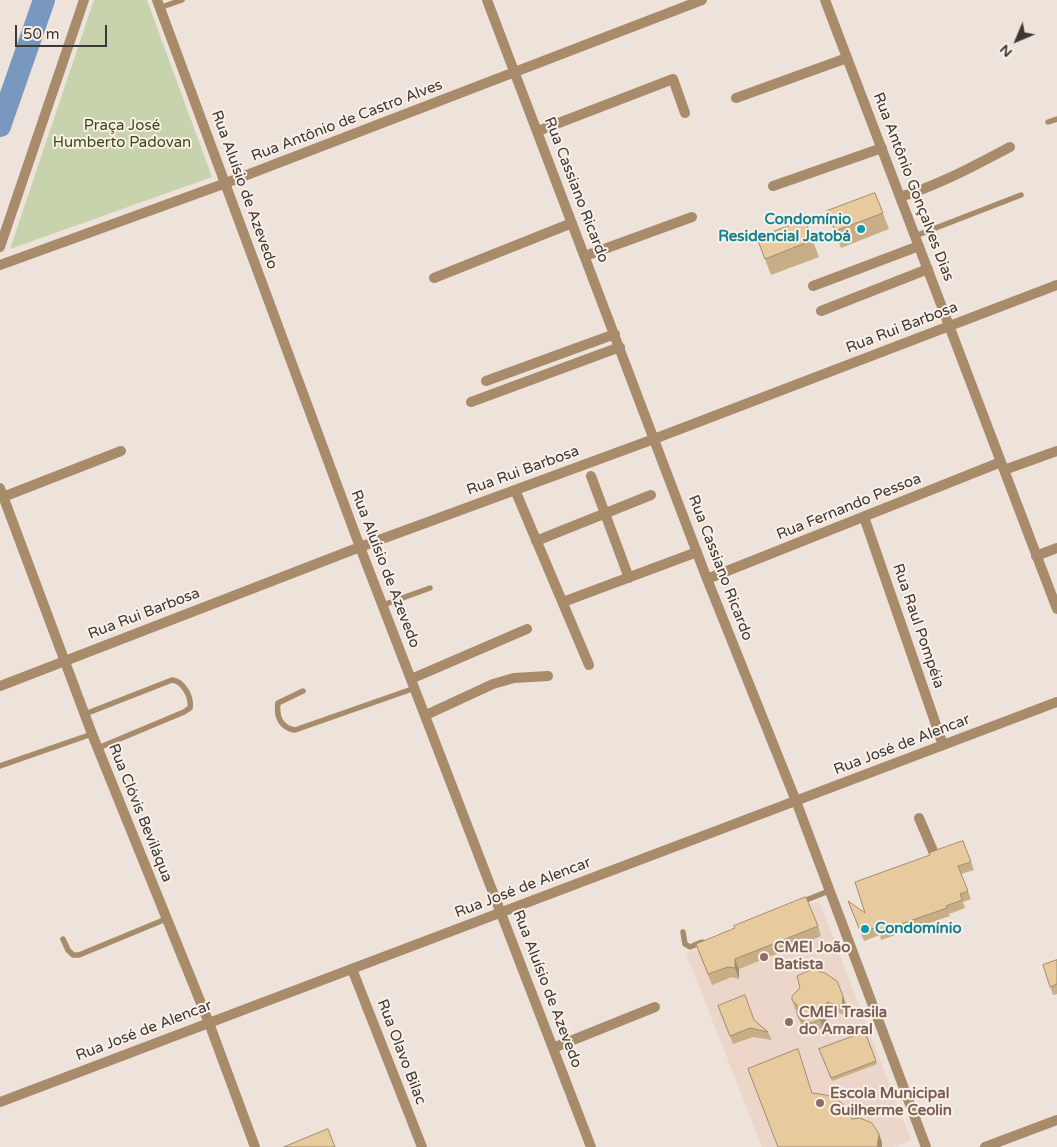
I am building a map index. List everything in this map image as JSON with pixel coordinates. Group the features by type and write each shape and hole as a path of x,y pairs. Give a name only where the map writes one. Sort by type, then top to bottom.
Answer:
{"street":[{"path":"0,247 84,0"},
{"name":"Rua Cassiano Ricardo","path":"487,0 707,579 796,801 926,1147"},
{"name":"Rua Antônio de Castro Alves","path":"0,265 226,184 702,0"},
{"name":"Rua Antônio Gonçalves Dias","path":"825,0 1057,609"},
{"name":"Rua Aluísio de Azevedo","path":"158,4 360,547 591,1147"},
{"path":"736,98 847,58"},
{"path":"538,130 673,79 685,113"},
{"path":"900,198 956,176 1010,147"},
{"path":"773,186 882,148"},
{"path":"585,256 692,217"},
{"path":"434,278 572,223"},
{"path":"813,286 919,246"},
{"path":"821,311 928,269"},
{"name":"Rua Rui Barbosa","path":"0,686 360,547 1057,285"},
{"path":"486,381 615,334"},
{"path":"472,402 620,347"},
{"path":"2,493 121,450"},
{"name":"Rua Fernando Pessoa","path":"707,579 864,517 1003,466 1057,451"},
{"path":"591,476 629,578"},
{"path":"515,490 589,665"},
{"name":"Rua Clóvis Beviláqua","path":"2,493 92,734 208,1023 254,1147"},
{"path":"536,541 651,496"},
{"name":"Rua Raul Pompéia","path":"864,517 943,745"},
{"path":"1036,556 1057,548"},
{"path":"563,602 697,552"},
{"path":"413,684 527,629"},
{"path":"426,715 492,684 514,678 548,676"},
{"name":"Rua José de Alencar","path":"0,1102 1057,702"},
{"path":"919,818 933,851"},
{"name":"Rua Olavo Bilac","path":"352,969 422,1147"},
{"path":"553,1048 655,1007"},
{"path":"985,1147 1057,1120"}],"lane":[{"path":"158,4 182,0"},
{"path":"1048,122 1057,119"},
{"path":"915,236 1021,195"},
{"path":"383,605 430,588"},
{"path":"85,714 172,680 182,684 191,704 190,708 184,712 98,748"},
{"path":"303,691 278,703 277,711 282,724 287,729 295,730 413,684"},
{"path":"0,766 92,734"},
{"path":"792,906 829,891"},
{"path":"63,940 68,950 73,954 79,954 166,919"},
{"path":"683,932 685,944 690,947 709,939"}],"shaded area":[{"path":"819,901 911,1140 893,1147 762,1147 686,953"}],"green space":[{"name":"Praça José Humberto Padovan","path":"94,0 147,0 212,177 10,249"}],"building":[{"path":"875,193 883,213 835,231 827,211"},
{"path":"805,220 813,240 765,259 757,238"},
{"path":"963,841 971,862 958,866 968,891 960,894 962,900 946,906 947,908 878,932 877,927 861,933 848,901 865,913 855,882"},
{"path":"806,897 818,926 735,959 735,968 728,967 708,974 696,944 735,928 734,926"},
{"path":"1057,960 1057,984 1050,987 1043,965"},
{"path":"814,970 825,973 837,981 843,996 842,1007 827,1002 820,1019 812,1023 799,1018 797,1005 792,1000 792,996 800,988 797,976"},
{"path":"745,995 754,1020 768,1032 750,1028 730,1036 718,1006"},
{"path":"865,1032 876,1061 831,1078 819,1049"},
{"path":"798,1049 812,1093 837,1099 847,1108 852,1119 860,1118 872,1123 879,1134 877,1147 778,1147 748,1069"},
{"path":"328,1129 335,1147 284,1147"}],"waterway":[{"path":"0,126 44,0"}],"place":[{"name":"Condomínio Residencial Jatobá","path":"861,229"},
{"name":"Condomínio","path":"865,929"},
{"name":"CMEI João Batista","path":"764,957"},
{"name":"CMEI Trasila do Amaral","path":"789,1022"},
{"name":"Escola Municipal Guilherme Ceolin","path":"820,1103"}]}
